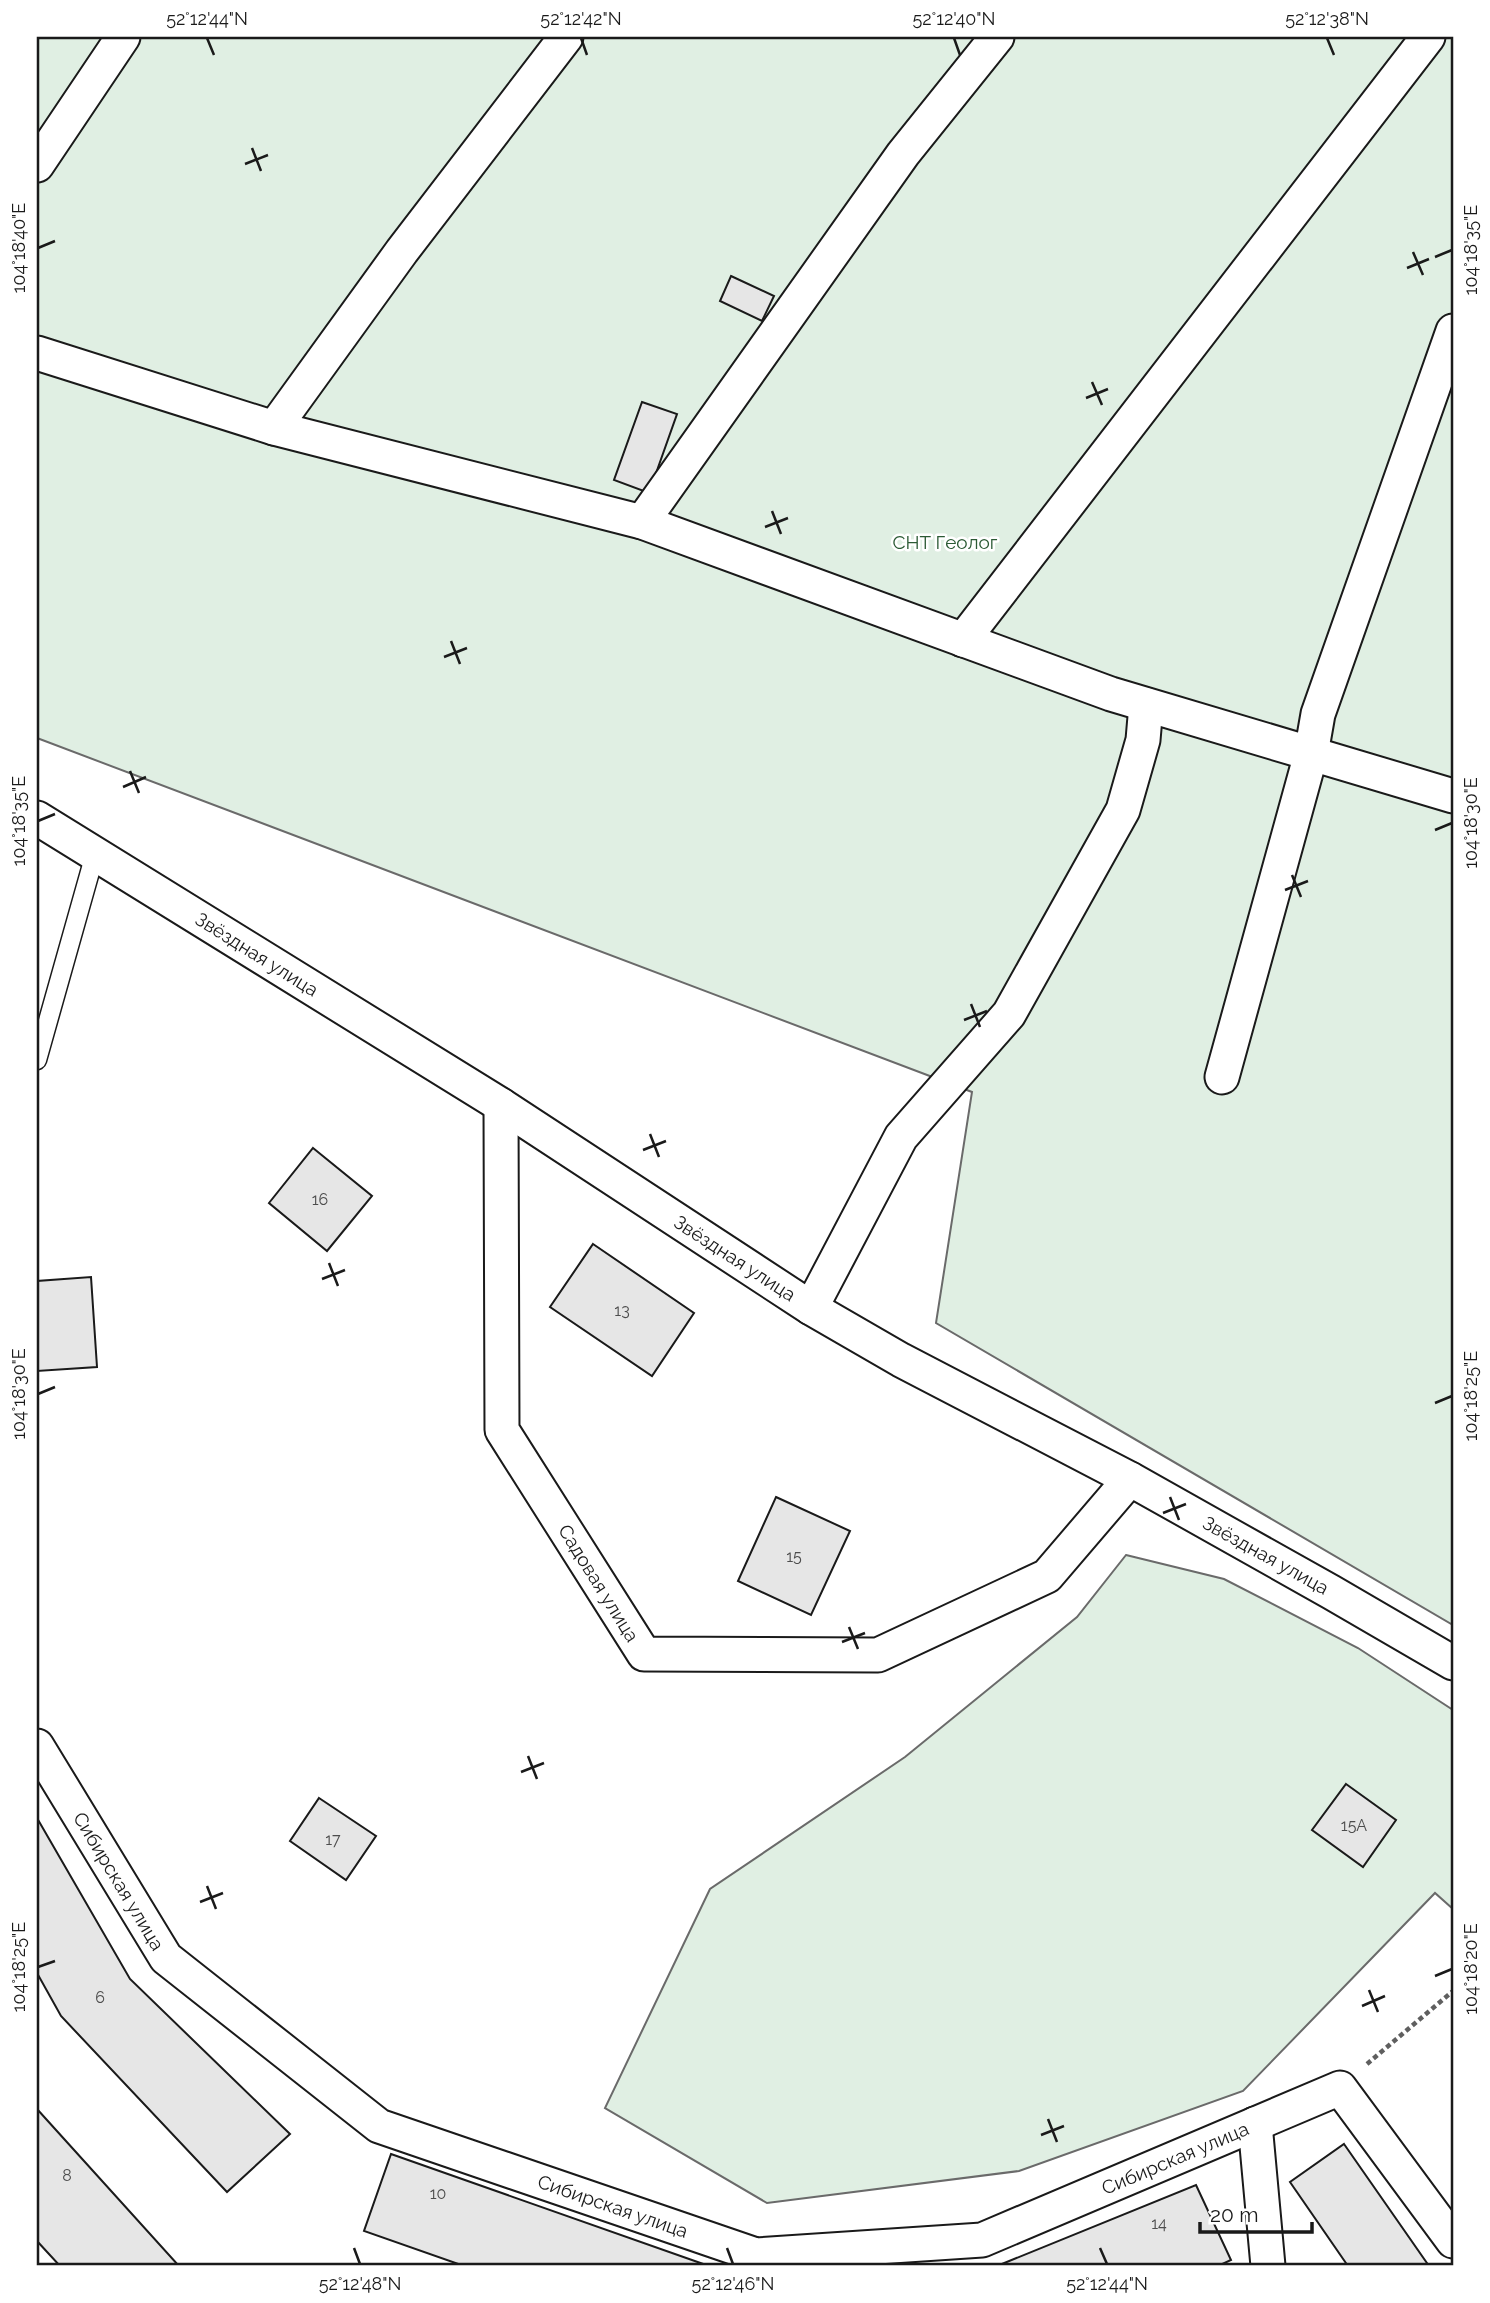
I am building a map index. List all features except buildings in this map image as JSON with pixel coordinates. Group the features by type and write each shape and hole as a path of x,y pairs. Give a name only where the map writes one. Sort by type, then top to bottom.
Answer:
{"street":[{"path":"37,165 123,37"},
{"path":"274,428 402,251 566,37"},
{"path":"642,522 903,154 996,37"},
{"path":"963,640 1428,37"},
{"path":"1222,1077 1311,754 1318,714 1453,331"},
{"path":"37,353 274,428 642,522 1111,694 1453,796"},
{"path":"811,1308 901,1137 1009,1014 1123,810 1143,740 1146,705"},
{"name":"Звёздная улица","path":"37,818 501,1105 811,1308 901,1360 1130,1479 1331,1591 1453,1663"},
{"name":"Садовая улица","path":"501,1105 502,1430 644,1654 878,1655 1047,1576 1130,1479"},
{"name":"Сибирская улица","path":"37,1746 166,1958 379,2126 756,2255 982,2239 1340,2088"},
{"path":"1340,2088 1453,2241"},
{"path":"1255,2124 1268,2266"}],"lane":[{"path":"37,1060 95,853"}],"path":[{"path":"1340,2088 1453,1991"}],"green space":[{"name":"СНТ Геолог","path":"37,37 1453,37 1453,1625 936,1323 972,1092 37,738"},
{"path":"1126,1555 1224,1579 1358,1648 1453,1710 1453,1909 1435,1893 1243,2091 1019,2171 767,2203 605,2108 710,1889 905,1757 1077,1617"}]}
